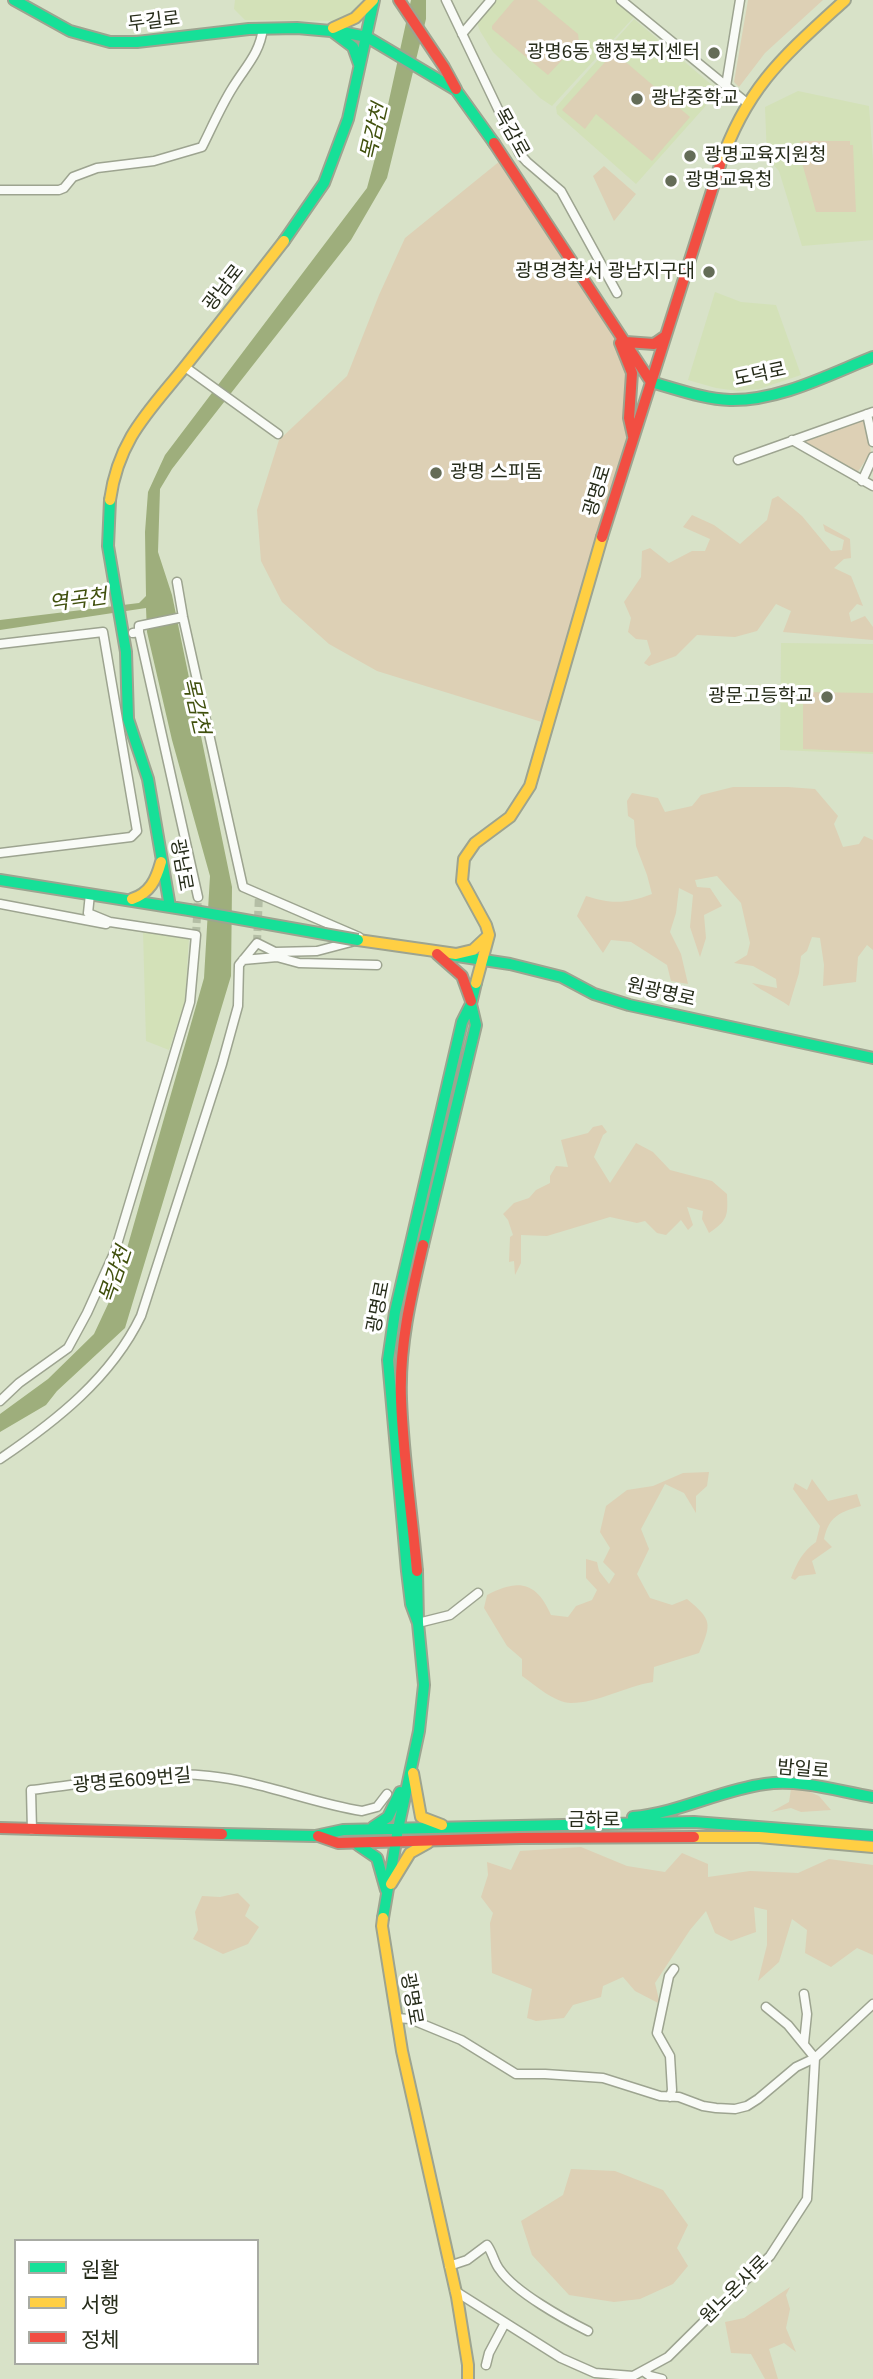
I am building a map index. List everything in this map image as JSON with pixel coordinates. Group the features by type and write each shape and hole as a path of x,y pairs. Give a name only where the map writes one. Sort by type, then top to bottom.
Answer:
{"main road":[{"path":"327,30 352,21 373,0"},
{"name":"광남로","path":"170,907 148,779 128,719 126,652 107,524 115,474 123,451 140,420 185,367 318,194 344,132 373,0"},
{"path":"399,0 651,382"},
{"name":"광명로","path":"468,2379 468,2365 454,2290 396,2018 383,1935 387,1893 419,1731 424,1685 418,1623 411,1604 407,1571 387,1360 395,1312 462,1023 471,1003 489,935 487,924 467,898 462,876 464,859 479,837 504,823 529,789 548,730 575,626 725,149 747,103 773,70 845,0"},
{"name":"두길로","path":"16,1 70,31 110,42 130,43 263,28 327,30 367,37 456,90"},
{"path":"327,30 344,38 353,47 359,68"},
{"path":"617,330 632,373 629,418 634,437"},
{"path":"626,342 654,344 660,342 668,331"},
{"name":"도덕로","path":"651,382 717,398 747,399 776,393 873,357"},
{"path":"126,900 140,897 150,888 157,877 162,859"},
{"name":"원광명로","path":"0,880 510,964 562,977 594,994 629,1004 873,1058"},
{"path":"440,953 456,954 473,950 489,935"},
{"path":"440,953 462,976 471,1003"},
{"path":"412,1764 421,1817 452,1828"},
{"path":"367,1830 391,1817 412,1764"},
{"name":"밤일로","path":"691,1807 763,1784 787,1782 873,1797"},
{"path":"710,1801 709,1810 715,1816 742,1824"},
{"path":"621,1839 691,1807"},
{"path":"592,1825 691,1807"},
{"name":"금하로","path":"0,1828 315,1836 342,1830 694,1822 873,1836"},
{"name":"금하로","path":"315,1836 338,1843 758,1837 873,1847"},
{"path":"387,1893 410,1853 437,1840"},
{"path":"352,1843 374,1853 379,1860 387,1893"}],"street":[{"name":"목감로","path":"446,0 519,153 561,191 617,293"},
{"path":"462,34 491,0"},
{"path":"621,0 747,103"},
{"path":"726,86 740,0"},
{"path":"0,190 59,190 73,177 97,168 154,161 202,147 233,87 253,60 261,44 263,28"},
{"path":"185,367 278,434"},
{"path":"738,460 870,413 873,442"},
{"path":"792,440 873,486"},
{"path":"862,481 873,457"},
{"path":"177,582 243,887 370,942"},
{"path":"183,617 137,630 198,897"},
{"path":"0,644 103,632 109,637 136,831 131,837 0,852"},
{"path":"88,913 90,894"},
{"path":"0,904 108,925 123,924"},
{"path":"0,1401 19,1383 68,1349 88,1313 115,1251 190,1002 196,935 110,922 88,913 58,914"},
{"path":"243,960 317,951 358,940"},
{"path":"0,1459 74,1403 99,1379 130,1339 141,1316 222,1064 238,1006 239,965 257,943 299,963 377,965"},
{"path":"418,1623 450,1615 478,1593"},
{"name":"광명로609번길","path":"32,1830 31,1790 145,1777 219,1777 362,1811 377,1807 387,1794"},
{"path":"670,2096 673,2090 670,2056 657,2034 669,1976 674,1969"},
{"path":"804,1994 807,2014 804,2043"},
{"path":"396,2018 410,2019 461,2040 516,2074 603,2078 660,2096 716,2108 735,2109 758,2099 796,2067 815,2057 873,2004"},
{"path":"766,2007 788,2025 815,2057"},
{"name":"원노온사로","path":"454,2290 561,2358 595,2373 633,2376 668,2357 770,2256 807,2199 815,2057"},
{"path":"449,2266 467,2260 487,2245 506,2277 545,2307 588,2331"},
{"path":"486,2365 489,2353 505,2323"},
{"path":"643,2371 662,2379"}],"shaded area":[{"path":"235,0 366,0 354,16 340,21 245,20 234,9"},
{"name":"목감천","path":"411,0 426,0 426,19 387,178 351,240 172,469 160,489 158,552 172,595 232,887 231,976 125,1328 57,1391 46,1405 0,1432 0,1414 48,1379 94,1334 116,1287 204,978 210,876 172,740 147,632 146,608 0,630 0,620 139,603 146,596 145,532 148,492 165,455 367,188"},
{"path":"496,0 615,0 634,17 552,106 540,98 493,52 480,31 477,23"},
{"path":"514,0 537,0 578,34 579,42 548,75 492,29"},
{"path":"748,0 823,0 765,53 739,87 734,82"},
{"name":"광남중학교","path":"634,19 719,91 636,184 557,114 556,107"},
{"path":"614,52 690,117 652,161 596,114 585,129 562,110"},
{"path":"798,91 869,106 873,161 873,240 802,246 779,171 767,158 765,107"},
{"path":"800,141 850,141 850,145 853,145 856,212 816,212 802,163"},
{"path":"500,161 635,369 629,438 545,723 377,671 329,644 282,602 261,561 257,510 279,440 347,376 405,238"},
{"path":"604,166 636,194 614,221 593,176"},
{"path":"715,292 741,302 776,305 801,375 759,389 738,391 688,380"},
{"path":"865,418 871,452 857,473 802,440"},
{"path":"778,496 802,516 831,551 842,550 844,540 825,531 823,524 850,539 851,558 844,559 834,568 851,576 863,606 857,604 849,613 851,622 865,616 873,627 873,640 783,632 791,611 776,604 757,631 735,637 697,635 676,656 649,666 644,663 651,654 647,640 636,639 628,632 631,618 624,602 641,577 642,551 650,548 669,563 692,551 705,551 710,539 683,527 692,515 714,525 740,544 767,520 772,499"},
{"name":"광문고등학교","path":"781,643 873,644 873,754 780,750"},
{"path":"803,692 873,693 873,752 803,749"},
{"path":"733,787 815,789 838,816 834,824 843,847 859,844 864,836 873,840 873,950 867,945 858,957 856,982 823,986 824,965 820,938 812,937 807,951 801,956 789,1006 752,983 777,988 776,979 753,966 734,963 747,955 750,943 741,903 717,876 695,880 697,887 710,888 722,906 704,915 706,938 700,957 690,927 693,895 679,888 670,932 681,954 688,984 671,981 667,965 631,942 611,940 603,953 577,916 586,896 619,902 652,894 636,846 634,820 628,816 627,801 632,793 658,798 665,812 692,806 701,795"},
{"path":"143,931 189,937 185,1001 169,1050 146,1041"},
{"path":"602,1125 607,1132 603,1135 594,1157 610,1183 636,1143 653,1152 670,1170 712,1181 727,1194 727,1213 723,1221 709,1233 702,1219 703,1211 687,1207 693,1225 688,1230 681,1220 666,1235 657,1233 645,1221 637,1223 610,1217 547,1236 521,1235 521,1263 515,1275 514,1261 509,1262 510,1237 513,1235 503,1214 514,1203 529,1198 536,1190 550,1183 550,1176 556,1166 568,1167 561,1140 588,1133 593,1127"},
{"path":"709,1472 707,1486 696,1496 696,1513 684,1493 665,1484 641,1529 649,1549 637,1574 650,1598 672,1605 687,1599 705,1617 708,1628 699,1653 654,1667 653,1682 581,1702 558,1700 522,1676 522,1659 507,1646 484,1608 487,1595 508,1587 525,1586 539,1595 551,1615 568,1617 576,1606 592,1600 597,1590 586,1578 586,1559 597,1562 599,1571 609,1584 615,1574 603,1562 610,1548 600,1532 606,1506 627,1490 653,1486 683,1473"},
{"path":"812,1479 828,1501 857,1494 861,1506 841,1513 832,1520 824,1539 832,1547 812,1561 816,1574 799,1576 795,1580 791,1578 796,1567 804,1553 816,1542 820,1526 793,1489 795,1483 807,1490"},
{"path":"801,1788 819,1796 831,1810 801,1812 791,1808 771,1812 789,1802 791,1789"},
{"path":"581,1847 627,1866 665,1872 682,1853 708,1864 708,1877 750,1871 798,1873 829,1859 873,1865 873,1955 857,1948 831,1967 805,1953 807,1930 792,1919 779,1962 758,1981 767,1945 767,1910 754,1907 756,1932 731,1941 715,1933 706,1911 655,1983 660,2004 635,1991 623,1977 603,1986 601,1997 573,2005 564,2018 536,2021 527,2018 532,1989 492,1973 490,1923 493,1913 481,1897 488,1875 487,1862 511,1870 520,1851"},
{"path":"238,1893 250,1905 245,1916 259,1927 248,1944 223,1954 193,1939 198,1930 195,1912 202,1896 220,1897"},
{"path":"571,2169 615,2171 663,2190 688,2225 677,2248 688,2266 673,2284 640,2299 614,2302 569,2295 532,2255 521,2221 563,2195"},
{"path":"790,2287 786,2295 790,2309 786,2328 796,2352 784,2343 769,2349 778,2379 765,2379 751,2354 731,2353 725,2322 744,2318"}],"tunnel":[{"path":"257,943 259,894"},
{"path":"196,935 198,897"}],"traffic: fast":[{"path":"14,0 70,31 110,42 137,42 249,29 297,28 367,37 456,90 494,143"},
{"path":"284,241 324,183 348,119 374,0"},
{"path":"333,32 353,47 359,64"},
{"path":"651,382 710,398 748,399 803,386 873,357"},
{"path":"110,500 108,546 126,652 128,719 148,779 170,907"},
{"path":"0,880 189,910"},
{"path":"189,910 358,940"},
{"path":"444,954 510,964 562,977 594,994 629,1005 873,1058"},
{"path":"418,1623 411,1604 407,1571 388,1360 395,1312 462,1022 471,1004 476,983"},
{"path":"423,1245 476,1025 471,1004"},
{"path":"383,1918 419,1731 424,1685 418,1623 417,1571"},
{"path":"633,1817 667,1811 765,1784 805,1784 873,1797"},
{"path":"373,1827 388,1817 400,1792"},
{"path":"222,1834 315,1836 343,1830 694,1822 873,1836"},
{"path":"358,1845 377,1858 386,1890"}],"traffic: slow":[{"path":"333,28 355,18 373,0"},
{"path":"720,165 742,114 770,74 845,0"},
{"path":"110,500 121,457 140,424 284,241"},
{"path":"476,983 489,935 462,881 464,859 475,843 510,817 530,786 602,537"},
{"path":"132,899 151,885 161,862"},
{"path":"358,940 456,954 473,950 489,935"},
{"path":"413,1773 421,1817 442,1825"},
{"path":"694,1837 759,1837 873,1847"},
{"path":"391,1884 410,1853 428,1843"},
{"path":"383,1918 382,1926 402,2051 457,2297 468,2379"}],"traffic: jam":[{"path":"399,0 456,89"},
{"path":"494,143 651,382"},
{"path":"602,537 720,165"},
{"path":"626,342 654,344 664,337"},
{"path":"620,343 632,373 629,418 633,436"},
{"path":"437,954 462,976 471,1001"},
{"path":"417,1571 404,1442 401,1379 407,1321 423,1245"},
{"path":"0,1828 222,1834"},
{"path":"318,1836 338,1843 694,1837"}],"place":[{"name":"광명6동 행정복지센터","path":"714,53"},
{"name":"광남중학교","path":"637,99"},
{"name":"광명교육지원청","path":"690,156"},
{"name":"광명교육청","path":"671,181"},
{"name":"광명경찰서 광남지구대","path":"709,272"},
{"name":"광명 스피돔","path":"436,473"},
{"name":"광문고등학교","path":"827,697"}],"water label":[{"name":"역곡천","path":"78,601"}]}
